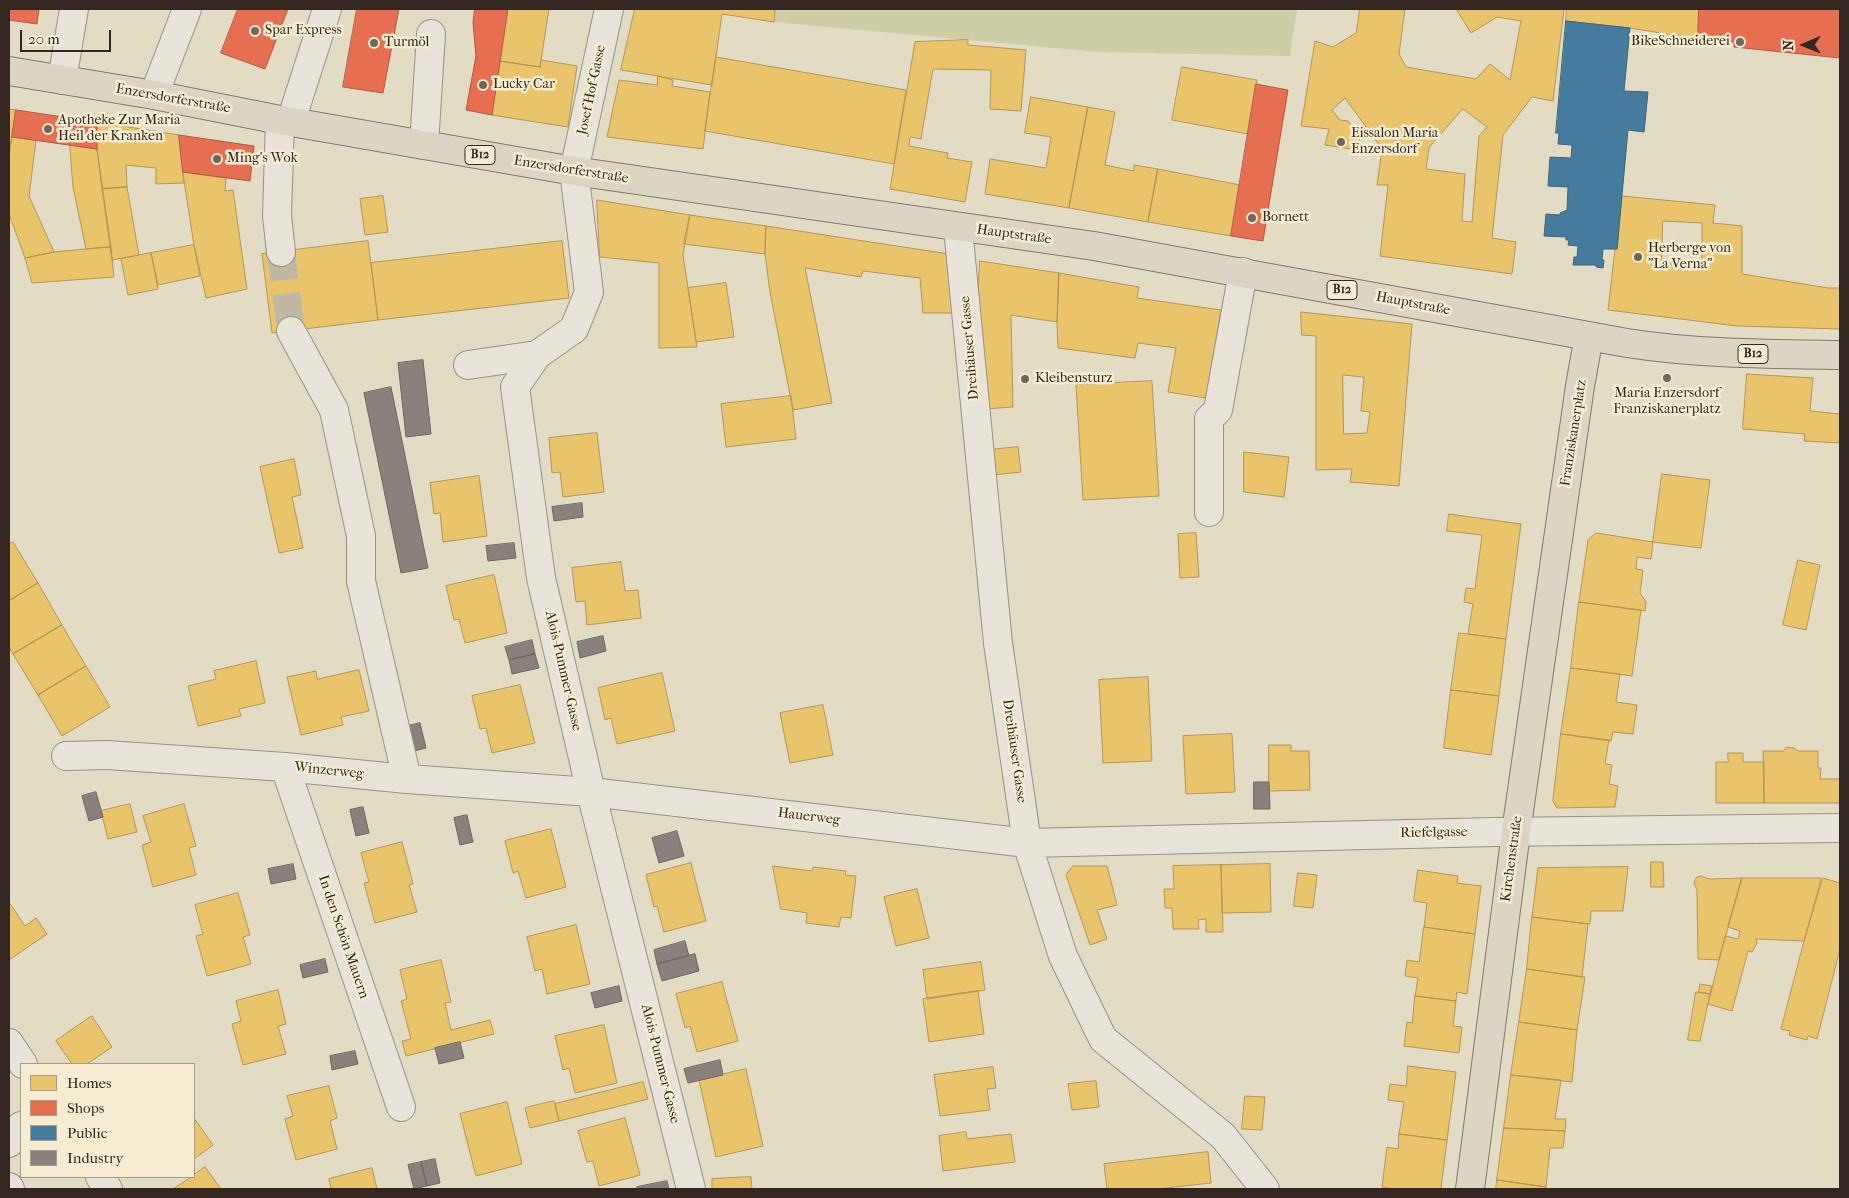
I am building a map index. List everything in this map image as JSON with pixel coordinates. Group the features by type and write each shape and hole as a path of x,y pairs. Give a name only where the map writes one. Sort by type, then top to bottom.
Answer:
{"main road":[{"name":"Enzersdorferstraße","path":"9,71 154,95 574,172 958,228"},
{"name":"Hauptstraße","path":"958,228 1094,246 1667,349 1764,354 1840,355"},
{"name":"Franziskanerplatz","path":"1559,530 1589,336"},
{"name":"Kirchenstraße","path":"1470,1189 1516,832 1559,530"}],"street":[{"path":"62,80 74,9"},
{"path":"154,95 187,9"},
{"path":"282,252 277,216 286,120 327,9"},
{"name":"Josef Hof-Gasse","path":"574,172 609,9"},
{"path":"424,145 431,34"},
{"name":"Alois-Pummer-Gasse","path":"574,172 589,292 574,329 537,355 515,387 541,578 591,792 691,1189"},
{"name":"Dreihäuser Gasse","path":"958,228 998,643 1027,842 1063,956 1103,1039 1223,1136 1265,1189"},
{"path":"1209,512 1209,419 1218,410 1243,272"},
{"path":"292,331 334,410 361,536 361,581 407,779"},
{"path":"468,365 537,355"},
{"name":"Winzerweg","path":"66,756 107,755 285,767 407,779 591,792"},
{"name":"In den Schön Mauern","path":"285,767 401,1107"},
{"name":"Hauerweg","path":"591,792 1027,842"},
{"name":"Riefelgasse","path":"1027,842 1516,832 1840,828"},
{"path":"9,1043 22,1063"},
{"path":"9,1143 20,1127"},
{"path":"101,1178 108,1189"}],"green space":[{"path":"775,9 1297,9 1290,56 1098,52 774,22"}],"building: Homes":[{"path":"508,9 549,9 540,67 499,61"},
{"path":"635,9 775,9 774,22 722,14 712,85 621,70"},
{"path":"1360,9 1405,9 1399,54 1406,67 1476,79 1490,64 1510,80 1521,21 1497,17 1471,33 1456,9 1564,9 1553,101 1532,97 1503,135 1492,238 1516,242 1512,274 1380,256 1388,185 1377,185 1382,149 1345,98 1332,110 1340,120 1348,121 1360,136 1358,150 1325,145 1329,129 1301,126 1315,41 1333,47 1356,33","holes":["1463,109 1487,127 1479,136 1472,222 1462,221 1465,174 1426,169 1429,148"]},
{"path":"1567,9 1699,9 1698,39 1630,28 1566,21"},
{"path":"968,40 968,45 1026,50 1021,111 990,109 991,70 933,69 921,139 910,137 909,146 948,153 947,158 972,162 965,202 890,189 915,42"},
{"path":"716,57 906,90 894,164 705,131"},
{"path":"541,60 577,66 568,127 492,115 499,61 540,67"},
{"path":"1182,67 1257,80 1248,134 1172,120"},
{"path":"658,76 673,80 672,86 710,92 703,149 607,137 619,80 657,85"},
{"path":"1031,97 1088,107 1069,208 985,194 990,159 1046,168 1051,137 1025,133"},
{"path":"1088,107 1115,112 1105,165 1134,171 1134,165 1158,169 1148,222 1069,208"},
{"path":"9,109 16,110 11,144 9,144"},
{"path":"97,122 179,135 184,183 156,184 156,168 126,165 127,187 102,189 97,149"},
{"path":"12,137 36,140 29,196 54,252 25,258 9,214 9,158"},
{"path":"70,145 97,149 111,247 86,249 73,187"},
{"path":"1158,169 1240,185 1231,236 1148,222"},
{"path":"183,172 226,178 225,191 233,190 247,289 206,298 194,245"},
{"path":"127,187 139,255 112,260 102,189"},
{"path":"383,196 388,232 365,235 360,199"},
{"name":"Herberge von \"La Verna\"","path":"1622,196 1715,205 1713,223 1742,226 1742,274 1828,288 1840,288 1840,329 1737,326 1608,310 1615,249 1617,249","holes":["1663,221 1702,223 1702,267 1662,263"]},
{"path":"597,200 690,215 683,255 697,347 659,348 659,263 600,257"},
{"path":"690,215 766,226 765,254 684,244"},
{"path":"766,226 949,254 955,313 923,313 920,278 863,271 861,277 805,268 832,403 793,410 770,292 765,254"},
{"path":"368,241 378,320 272,333 262,254"},
{"path":"562,241 569,298 378,320 371,263"},
{"path":"194,245 200,276 158,285 151,253"},
{"path":"111,247 114,277 32,283 25,258 54,252"},
{"path":"151,253 158,289 128,295 121,259"},
{"path":"980,261 1059,273 1057,322 1011,315 1013,407 984,409 977,311"},
{"path":"1059,273 1139,287 1137,298 1221,310 1206,398 1168,392 1176,348 1138,343 1135,358 1058,348"},
{"path":"726,283 734,337 696,342 688,288"},
{"path":"1301,312 1412,324 1399,486 1350,482 1352,469 1316,470 1316,336 1302,335","holes":["1343,375 1364,377 1361,411 1370,412 1367,433 1344,434"]},
{"path":"1747,374 1813,378 1810,411 1840,414 1840,443 1804,441 1805,434 1743,429"},
{"path":"1152,381 1159,496 1083,500 1076,385"},
{"path":"791,396 796,439 726,447 721,404"},
{"path":"597,433 604,492 563,497 560,472 552,473 549,438"},
{"path":"1018,447 1021,472 992,475 989,450"},
{"path":"1244,452 1289,457 1284,497 1244,492"},
{"path":"294,459 301,495 292,497 303,548 279,553 260,467"},
{"path":"1662,474 1710,480 1701,548 1653,542"},
{"path":"479,476 487,536 443,542 440,513 434,514 430,483"},
{"path":"1449,514 1521,524 1506,639 1468,634 1473,604 1464,602 1466,588 1475,589 1482,535 1447,531"},
{"path":"1196,533 1199,577 1180,578 1178,534"},
{"path":"1597,533 1653,542 1651,559 1637,557 1636,569 1643,570 1640,593 1646,602 1645,611 1579,602 1588,540"},
{"path":"13,542 38,583 9,601 9,544"},
{"path":"1798,560 1820,565 1806,630 1783,625"},
{"path":"621,562 625,591 638,590 641,618 587,625 585,601 576,602 572,568"},
{"path":"494,575 507,633 465,643 459,619 454,620 446,586"},
{"path":"38,583 62,625 13,654 9,647 9,601"},
{"path":"1579,602 1641,610 1632,676 1571,668"},
{"path":"62,625 86,666 38,695 13,654"},
{"path":"1459,633 1506,639 1499,696 1451,690"},
{"path":"256,661 265,703 239,709 241,716 198,726 188,686 216,679 214,671"},
{"path":"86,666 110,707 62,736 38,695"},
{"path":"1571,668 1620,674 1616,702 1637,705 1633,734 1613,732 1611,741 1561,734"},
{"path":"359,670 369,711 341,717 343,725 301,735 287,677 316,671 317,679"},
{"path":"662,673 675,731 617,744 611,718 605,720 598,688"},
{"path":"1148,677 1152,761 1103,763 1099,680"},
{"path":"520,685 535,743 492,753 486,728 480,729 472,696"},
{"path":"1451,690 1499,696 1491,755 1444,748"},
{"path":"823,705 833,755 790,763 780,713"},
{"path":"1232,734 1235,792 1186,794 1183,736"},
{"path":"1561,734 1609,740 1605,764 1612,765 1609,784 1618,786 1615,807 1557,808 1553,801"},
{"path":"1269,745 1291,745 1291,751 1309,751 1310,790 1269,791"},
{"path":"1787,747 1798,751 1818,751 1818,768 1821,768 1820,779 1840,779 1840,803 1764,803 1763,751 1783,751"},
{"path":"1728,753 1743,753 1743,762 1764,762 1764,803 1716,803 1716,762 1728,762"},
{"path":"130,804 137,832 108,839 101,811"},
{"path":"184,804 196,846 189,848 196,875 153,887 142,845 151,842 143,816"},
{"path":"551,829 566,887 526,898 518,871 513,873 505,841"},
{"path":"402,842 413,884 409,885 417,912 375,923 364,883 369,882 361,853"},
{"path":"1651,862 1663,862 1664,887 1651,887"},
{"path":"691,863 706,921 664,932 657,906 654,907 646,875"},
{"path":"1270,864 1271,912 1222,913 1221,865"},
{"path":"1221,865 1223,932 1206,932 1206,919 1198,920 1199,929 1173,929 1172,908 1165,908 1164,889 1174,889 1173,866"},
{"path":"773,866 812,871 813,867 846,871 845,875 856,876 851,918 841,917 839,927 806,923 807,913 781,909"},
{"path":"1073,866 1107,866 1117,905 1097,910 1107,939 1090,945 1066,875"},
{"path":"1628,867 1623,911 1591,911 1590,924 1532,917 1538,868"},
{"path":"1418,870 1458,876 1457,883 1481,886 1475,934 1424,927 1427,903 1414,901"},
{"path":"1298,873 1317,875 1313,908 1294,906"},
{"path":"1701,876 1709,879 1742,878 1719,960 1698,959 1697,890 1694,883 1696,878"},
{"path":"1742,878 1821,878 1821,880 1804,941 1756,939 1757,943 1752,952 1748,951 1732,1011 1708,1004 1725,936 1738,939 1740,931 1728,927"},
{"path":"1823,878 1840,883 1840,949 1817,1039 1808,1036 1807,1040 1789,1035 1790,1031 1781,1029"},
{"path":"917,889 929,938 896,946 884,897"},
{"path":"238,893 250,935 243,937 251,964 207,976 196,936 203,934 195,905"},
{"path":"9,902 25,926 36,918 47,934 9,960"},
{"path":"1532,917 1588,924 1582,977 1527,969"},
{"path":"576,925 590,984 547,994 542,969 535,971 527,937"},
{"path":"1424,927 1475,934 1467,994 1457,992 1456,1001 1415,996 1418,978 1405,976 1407,960 1419,962"},
{"path":"441,960 451,1002 445,1003 451,1030 490,1020 494,1034 406,1056 402,1041 411,1039 401,1001 407,999 400,970"},
{"path":"981,962 985,990 927,999 923,970"},
{"path":"1527,969 1585,977 1577,1030 1519,1022"},
{"path":"722,982 738,1041 697,1052 690,1026 685,1028 676,994"},
{"path":"1700,984 1712,986 1710,994 1699,992"},
{"path":"278,990 286,1024 278,1026 286,1054 243,1065 232,1024 241,1021 236,1001"},
{"path":"978,991 984,1034 929,1042 923,999"},
{"path":"1696,992 1710,994 1700,1041 1688,1040"},
{"path":"1415,996 1456,1001 1453,1026 1462,1027 1459,1053 1404,1046 1407,1022 1412,1023"},
{"path":"92,1016 112,1047 88,1063 71,1063 56,1041"},
{"path":"1519,1022 1577,1030 1572,1082 1511,1075"},
{"path":"604,1025 617,1083 575,1093 569,1068 563,1070 555,1036"},
{"path":"1408,1066 1456,1072 1447,1140 1399,1134 1404,1102 1388,1100 1390,1084 1406,1086"},
{"path":"993,1067 996,1088 987,1089 990,1110 940,1116 934,1075"},
{"path":"746,1069 763,1146 716,1157 699,1080"},
{"path":"1511,1075 1561,1080 1555,1119 1566,1119 1565,1131 1504,1128"},
{"path":"1096,1081 1099,1107 1072,1110 1068,1084"},
{"path":"643,1082 648,1099 559,1121 555,1104"},
{"path":"329,1086 337,1118 330,1121 337,1149 296,1160 285,1119 293,1116 287,1096"},
{"path":"1245,1096 1265,1097 1262,1130 1242,1129"},
{"path":"554,1101 559,1121 530,1128 525,1108"},
{"path":"507,1102 522,1164 476,1176 460,1114"},
{"path":"625,1118 640,1175 599,1186 593,1161 587,1162 578,1131"},
{"path":"195,1119 213,1145 195,1158"},
{"path":"1504,1128 1565,1131 1563,1148 1550,1148 1546,1187 1497,1180"},
{"path":"966,1132 967,1139 1011,1134 1015,1162 943,1171 939,1136"},
{"path":"1399,1134 1447,1140 1441,1189 1393,1189 1382,1187 1387,1147 1398,1149"},
{"path":"1208,1152 1211,1183 1157,1189 1107,1189 1104,1164"},
{"path":"205,1167 221,1189 173,1189 190,1178 195,1178 195,1174"},
{"path":"372,1168 377,1189 331,1189 329,1179"},
{"path":"751,1177 752,1189 712,1189 712,1179"},
{"path":"1497,1180 1546,1187 1546,1189 1496,1189"}],"building: Shops":[{"path":"9,9 39,9 37,24 9,20"},
{"name":"Spar Express","path":"238,9 288,9 265,69 221,53"},
{"path":"357,9 399,9 383,93 343,87"},
{"name":"Lucky Car","path":"475,9 508,9 492,115 466,110 476,56 473,23"},
{"path":"1699,9 1840,9 1840,58 1734,47 1734,42 1698,39"},
{"path":"1256,84 1288,90 1263,241 1231,236"},
{"path":"16,110 97,122 97,149 12,137"},
{"name":"Ming's Wok","path":"179,135 254,146 250,181 183,172"}],"building: Public":[{"path":"1566,21 1630,28 1624,91 1648,92 1644,132 1628,130 1617,249 1603,249 1603,268 1596,267 1596,265 1573,265 1574,257 1577,257 1578,246 1568,245 1569,240 1566,240 1566,237 1544,236 1546,214 1560,215 1560,213 1567,210 1568,187 1548,186 1550,157 1571,158 1572,145 1558,144 1559,133 1556,133"}],"building: Industry":[{"path":"423,360 431,434 406,437 398,363"},
{"path":"391,387 428,568 401,573 364,393"},
{"path":"582,503 583,517 554,521 552,507"},
{"path":"514,543 516,558 488,561 486,546"},
{"path":"603,636 606,651 580,658 577,642"},
{"path":"532,640 535,654 509,660 505,647"},
{"path":"535,654 539,668 512,674 509,660"},
{"path":"420,723 426,748 414,751 408,726"},
{"path":"1254,782 1269,782 1270,809 1254,809"},
{"path":"96,792 103,817 89,821 82,796"},
{"path":"363,807 369,833 356,836 350,810"},
{"path":"467,815 473,842 460,845 454,818"},
{"path":"677,831 684,856 659,863 652,838"},
{"path":"293,864 296,879 271,884 268,869"},
{"path":"685,941 689,956 657,964 654,950"},
{"path":"695,954 699,971 662,981 657,964"},
{"path":"325,959 328,972 303,978 300,965"},
{"path":"619,986 622,1001 595,1008 591,993"},
{"path":"460,1042 464,1058 439,1064 435,1048"},
{"path":"355,1051 358,1064 332,1070 330,1056"},
{"path":"720,1060 723,1075 688,1083 684,1069"},
{"path":"435,1159 440,1183 427,1186 421,1162"},
{"path":"421,1162 427,1186 414,1189 408,1165"},
{"path":"667,1181 669,1189 638,1189 637,1187"}],"tunnel":[{"path":"281,252 291,331"}],"place":[{"name":"Spar Express","path":"255,31"},
{"name":"BikeSchneiderei","path":"1740,42"},
{"name":"Turmöl","path":"374,43"},
{"name":"Lucky Car","path":"483,85"},
{"name":"Apotheke Zur Maria Heil der Kranken","path":"48,129"},
{"name":"Eissalon Maria Enzersdorf","path":"1341,142"},
{"name":"Ming's Wok","path":"217,159"},
{"name":"Bornett","path":"1252,218"},
{"name":"Herberge von \"La Verna\"","path":"1638,257"},
{"name":"Maria Enzersdorf Franziskanerplatz","path":"1667,378"},
{"name":"Kleibensturz","path":"1025,379"}]}
